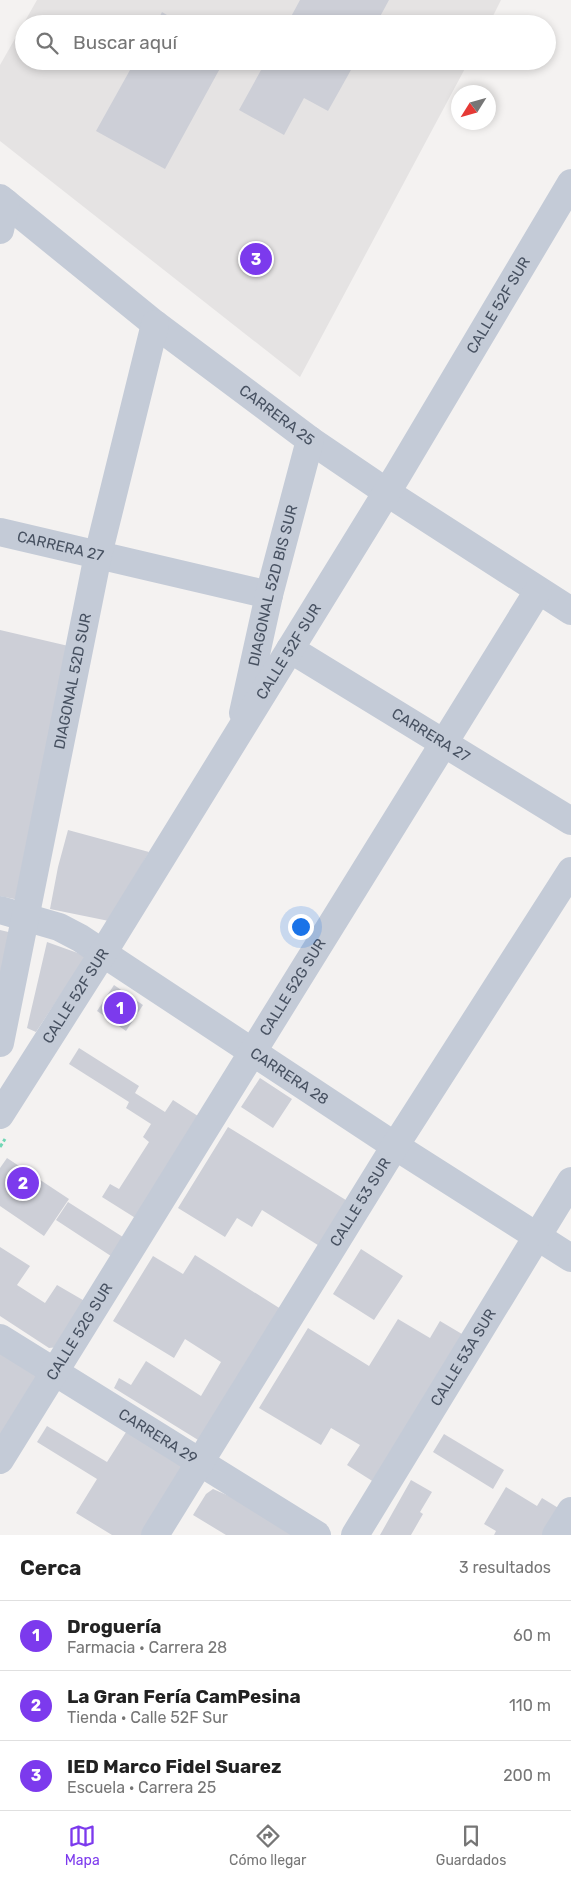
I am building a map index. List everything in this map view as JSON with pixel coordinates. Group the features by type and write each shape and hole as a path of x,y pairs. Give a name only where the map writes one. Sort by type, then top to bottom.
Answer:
{"street":[{"name":"CALLE 52F SUR","path":"0,1115 103,953 387,492 571,183"},
{"name":"CARRERA 25","path":"3,201 155,324 310,440 571,611"},
{"path":"0,230 3,201"},
{"name":"DIAGONAL 52D SUR","path":"0,1043 13,913 155,324"},
{"name":"DIAGONAL 52D BIS SUR","path":"239,732 269,595 310,440"},
{"name":"CARRERA 27","path":"0,532 269,595"},
{"name":"CALLE 52G SUR","path":"0,1460 538,591"},
{"name":"CARRERA 27","path":"290,649 571,821"},
{"name":"CALLE 53 SUR","path":"155,1535 396,1146 571,872"},
{"name":"CARRERA 28","path":"13,913 60,927 103,953 396,1146 571,1258"},
{"name":"CALLE 53A SUR","path":"355,1535 571,1181"},
{"name":"CARRERA 29","path":"0,1338 317,1535"},
{"path":"556,1535 571,1511"}],"shaded area":[{"path":"37,0 501,0 494,15 28,15"},
{"path":"15,39 15,70 464,70 456,85 451,85 451,95 300,377 0,141 0,65"}],"building":[{"path":"300,0 389,0 381,15 292,15"},
{"path":"130,70 219,70 165,169 96,131"},
{"path":"261,70 351,70 328,111 304,98 284,135 239,110"},
{"path":"0,630 77,648 19,900 0,896"},
{"path":"68,830 149,852 109,921 50,909 58,867"},
{"path":"0,930 21,935 0,1017"},
{"path":"47,942 86,956 36,1032 27,1028"},
{"path":"114,985 143,1005 126,1031 97,1011"},
{"path":"79,1048 139,1086 135,1093 165,1112 173,1100 201,1118 137,1219 102,1197 110,1184 119,1189 149,1142 143,1137 151,1124 126,1108 129,1102 69,1064"},
{"path":"260,1078 292,1099 273,1128 241,1107"},
{"path":"228,1127 349,1202 321,1247 262,1210 252,1227 237,1218 225,1237 178,1208"},
{"path":"7,1158 69,1199 44,1236 0,1206 0,1168"},
{"path":"68,1202 126,1239 114,1258 56,1220"},
{"path":"0,1247 30,1266 17,1285 45,1303 57,1285 88,1303 59,1347 49,1348 0,1316"},
{"path":"361,1249 403,1276 374,1320 333,1294"},
{"path":"195,1255 284,1311 203,1443 114,1388 119,1378 131,1385 146,1361 201,1396 221,1362 185,1339 174,1358 113,1321 153,1256 183,1274"},
{"path":"398,1319 430,1338 440,1321 467,1337 377,1484 347,1465 360,1445 331,1428 321,1445 259,1408 308,1328 369,1366"},
{"path":"0,1351 42,1377 0,1444"},
{"path":"47,1426 107,1462 128,1429 187,1466 144,1535 112,1535 76,1513 97,1479 37,1442"},
{"path":"444,1434 504,1470 493,1489 433,1452"},
{"path":"411,1480 432,1492 420,1512 423,1514 411,1535 380,1535"},
{"path":"506,1487 537,1506 542,1498 560,1509 545,1535 494,1535 496,1531 484,1524"},
{"path":"213,1489 229,1496 295,1535 226,1535 193,1515 206,1494"}],"place":[{"name":"IED Marco Fidel Suarez","path":"256,259"},
{"name":"Droguería","path":"120,1008"},
{"name":"La Gran Fería CamPesina","path":"23,1183"}]}
